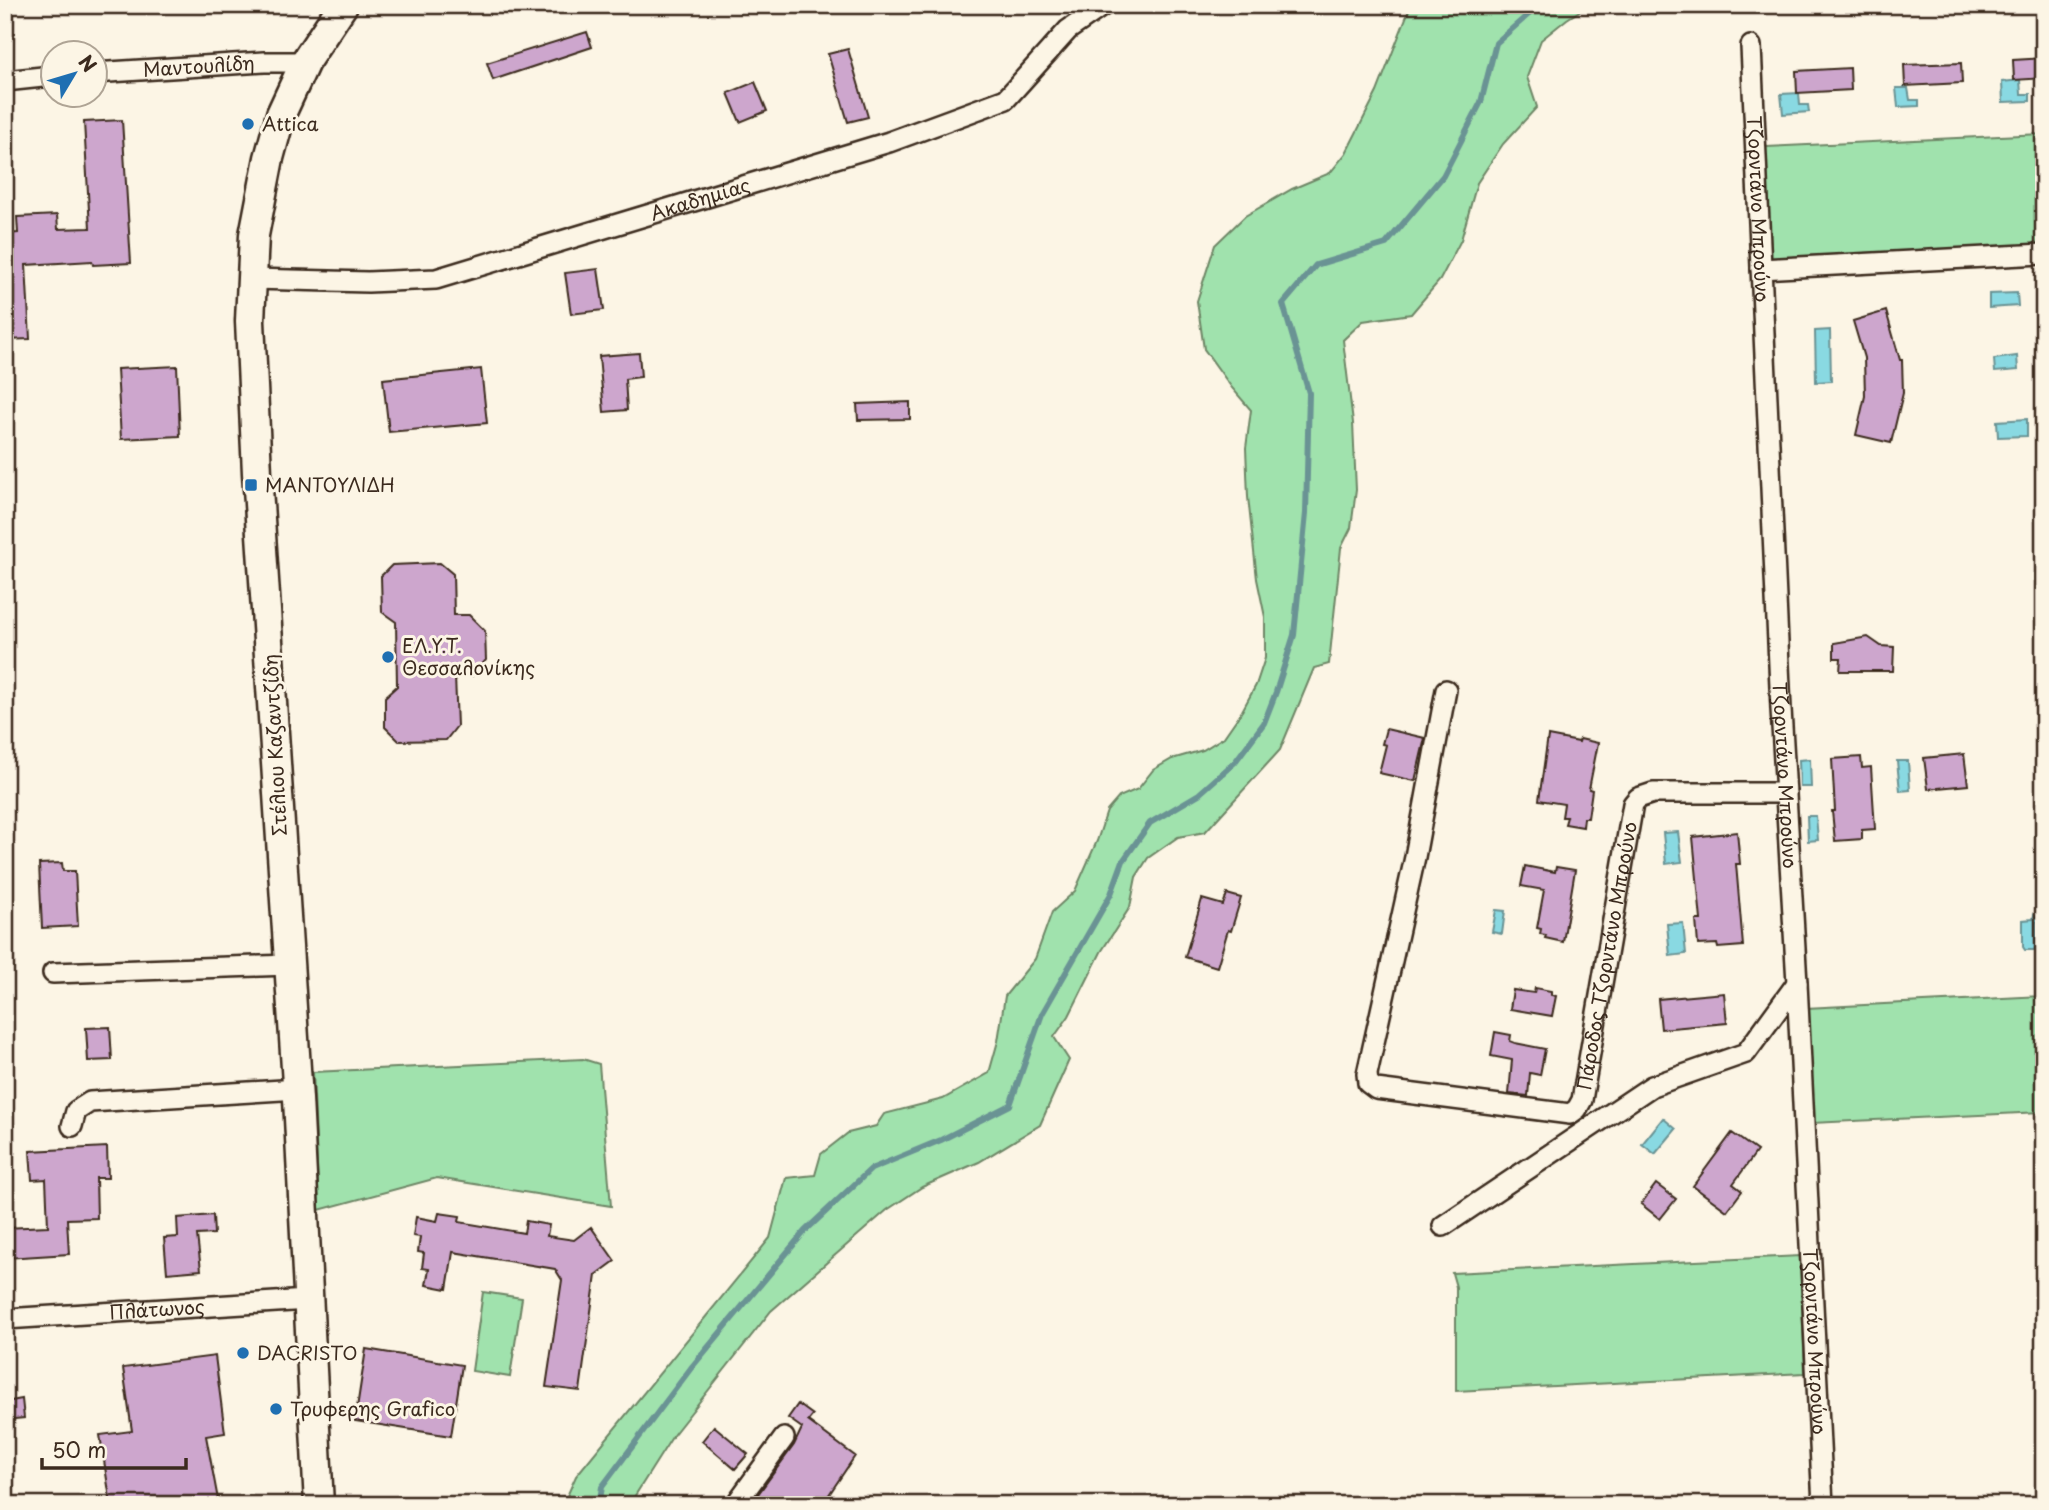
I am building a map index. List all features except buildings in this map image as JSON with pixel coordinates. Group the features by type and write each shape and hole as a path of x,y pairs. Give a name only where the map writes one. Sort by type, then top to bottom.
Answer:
{"main road":[{"name":"Στέλιου Καζαντζίδη","path":"318,1505 298,1090 251,376 252,279 254,235 269,158 281,114 305,62 342,5"}],"street":[{"name":"Ακαδημίας","path":"252,279 368,282 436,279 889,142 1006,99 1068,30 1104,5"},
{"name":"Τζορντάνο Μπρούνο","path":"1751,46 1770,496 1823,1505"},
{"name":"Μαντουλίδη","path":"108,72 305,62"},
{"path":"5,81 38,77"},
{"path":"1761,269 2044,254"},
{"name":"Πάροδος Τζορντάνο Μπρούνο","path":"1446,690 1415,857 1367,1074 1368,1083 1376,1089 1570,1114 1574,1112 1582,1100 1633,804 1637,798 1653,793 1786,793"},
{"path":"53,973 289,965"},
{"path":"1443,1226 1652,1086 1746,1054 1797,983"},
{"path":"72,1126 75,1111 90,1102 298,1090"},
{"name":"Πλάτωνος","path":"5,1319 308,1300"},
{"path":"735,1505 784,1438"}],"green space":[{"path":"1411,5 1589,5 1541,40 1527,77 1537,107 1503,144 1477,183 1461,240 1440,280 1411,314 1363,321 1343,340 1353,423 1356,490 1351,528 1341,548 1329,664 1314,668 1280,750 1205,832 1178,837 1148,858 1136,877 1130,907 1101,952 1069,1016 1054,1037 1069,1060 1040,1125 979,1162 922,1187 887,1210 771,1311 674,1434 629,1505 563,1505 576,1476 770,1238 786,1178 815,1175 821,1154 848,1133 876,1126 884,1114 943,1099 989,1073 998,1041 1005,996 1035,959 1052,912 1075,891 1107,811 1119,797 1138,789 1153,770 1172,759 1203,750 1224,737 1242,711 1256,685 1265,658 1265,617 1257,579 1248,497 1246,448 1251,410 1204,349 1197,301 1215,245 1245,216 1292,189 1330,173 1346,153 1377,92"},
{"path":"2044,134 2044,249 1769,263 1763,149 1766,147"},
{"path":"2044,996 2044,1112 1812,1123 1806,1008"},
{"path":"583,1059 599,1064 611,1206 437,1178 319,1210 313,1072"},
{"path":"1800,1256 1805,1373 1456,1391 1456,1287 1452,1273"},
{"path":"483,1292 522,1298 510,1377 472,1371"}],"water":[{"path":"2020,80 2021,94 2030,94 2030,101 2003,102 2002,82"},
{"path":"1896,88 1908,88 1910,100 1919,100 1919,106 1898,107"},
{"path":"1799,93 1800,105 1808,105 1809,112 1783,114 1781,94"},
{"path":"2017,293 2018,306 1989,308 1989,294"},
{"path":"1830,330 1831,381 1816,382 1815,331"},
{"path":"2017,356 2018,370 1995,372 1994,359"},
{"path":"2027,419 2027,436 1998,437 1997,421"},
{"path":"1810,759 1811,787 1800,787 1799,760"},
{"path":"1897,761 1908,761 1910,790 1900,791"},
{"path":"1807,816 1816,816 1818,840 1808,841"},
{"path":"1678,832 1682,862 1666,864 1663,833"},
{"path":"1496,910 1505,911 1502,934 1492,932"},
{"path":"2034,915 2040,921 2036,922 2037,946 2034,950 2025,950 2023,920 2033,919"},
{"path":"1683,923 1686,954 1670,956 1667,924"},
{"path":"1663,1118 1676,1129 1655,1154 1642,1144"}],"waterway":[{"path":"599,1505 602,1487 691,1368 805,1231 871,1169 941,1140 1010,1105 1042,1014 1111,894 1123,861 1150,823 1199,794 1235,762 1264,723 1294,635 1306,513 1309,393 1283,304 1316,265 1386,244 1443,176 1481,102 1496,43 1539,5"}],"place":[{"name":"Attica","path":"248,124"},
{"name":"ΜΑΝΤΟΥΛΙΔΗ","path":"251,485"},
{"name":"ΕΛ.Υ.Τ. Θεσσαλονίκης","path":"388,657"},
{"name":"DACRISTO","path":"243,1353"},
{"name":"Τρυφερης Grafico","path":"276,1409"}]}
